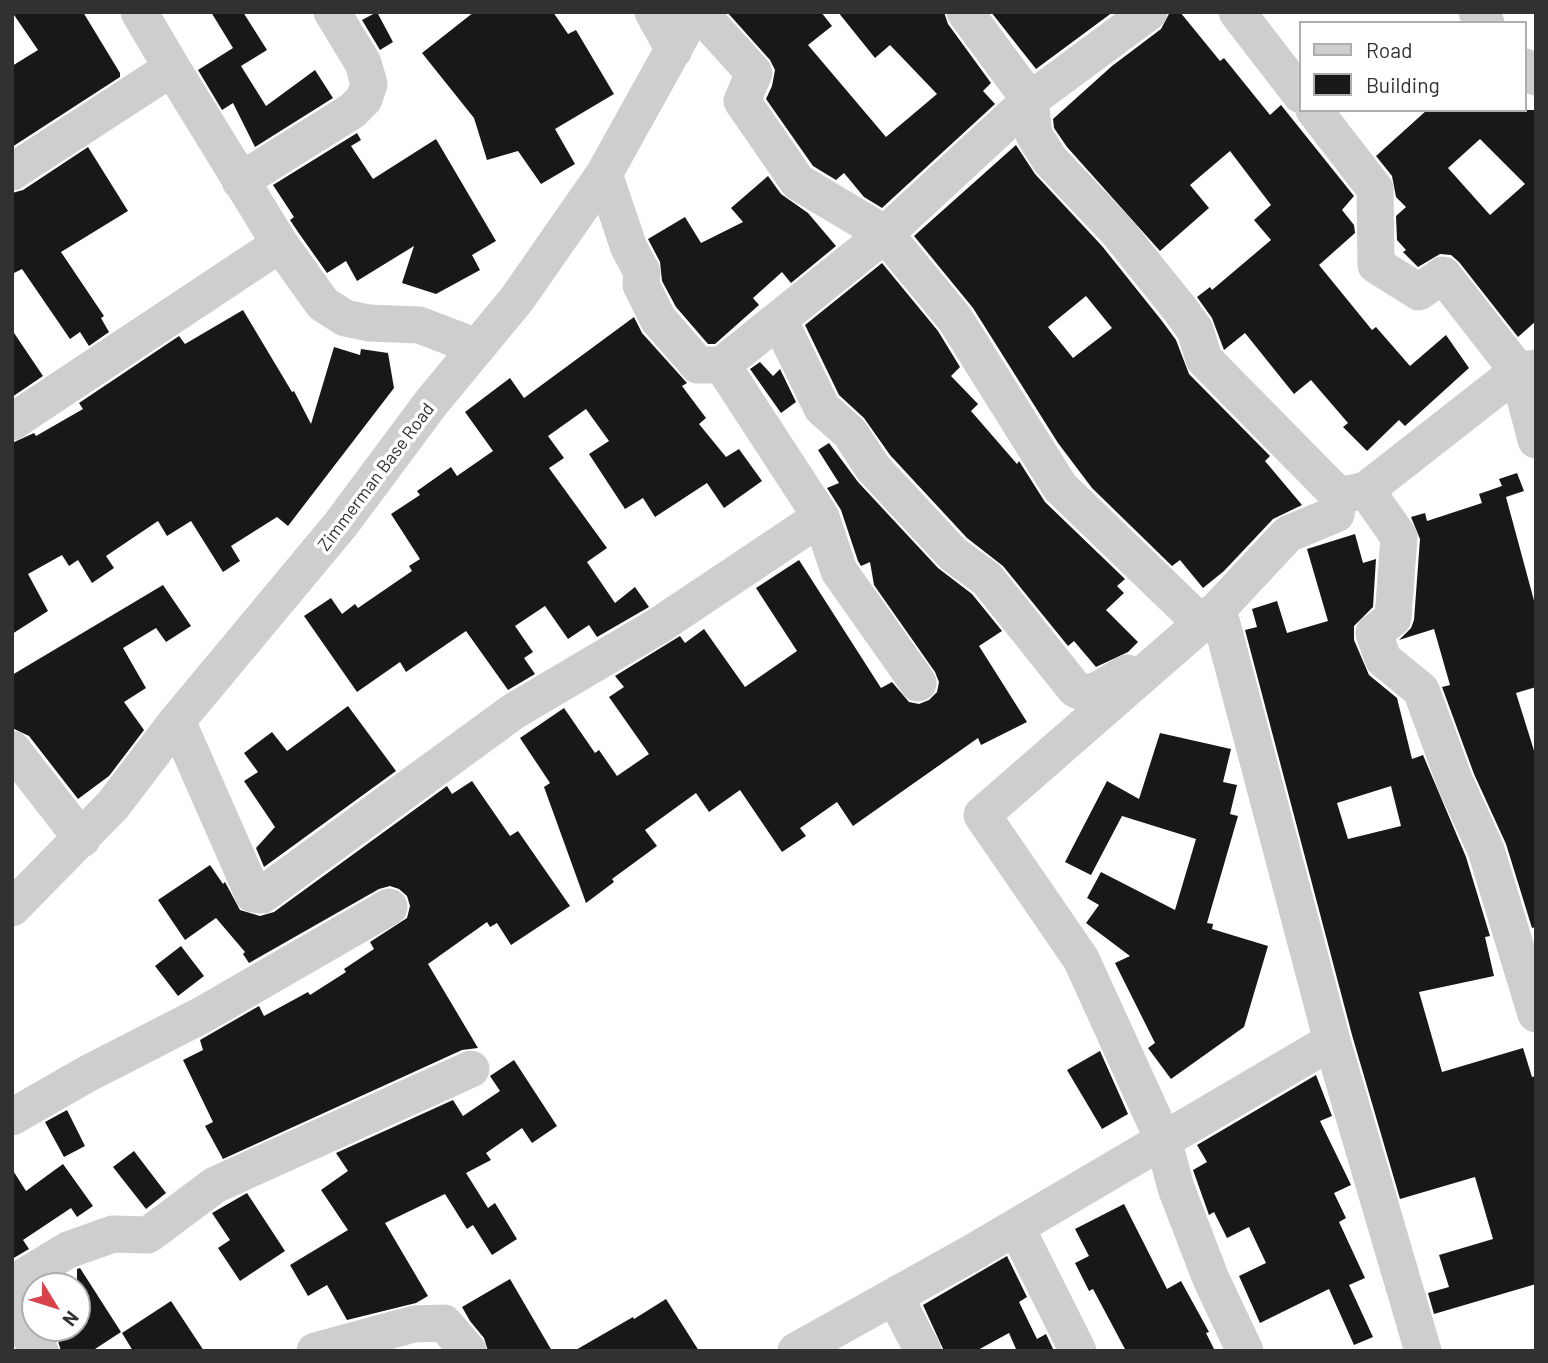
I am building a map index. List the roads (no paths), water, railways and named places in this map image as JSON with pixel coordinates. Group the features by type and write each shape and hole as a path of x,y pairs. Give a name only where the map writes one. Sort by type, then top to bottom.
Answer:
{"street":[{"path":"139,12 240,181 323,304 345,318 369,323 419,325 477,347"},
{"path":"240,181 352,111 364,99 369,84 363,63 332,12"},
{"path":"653,12 674,50"},
{"path":"697,12 754,74 742,101 798,182 885,234 955,319 1060,487 1209,616 1423,1351"},
{"name":"Zimmerman Base Road","path":"18,887 82,839 113,805 177,721 341,524 563,237 604,174 697,12"},
{"path":"965,12 1030,100 1034,135 1045,152 1118,232 1179,307 1195,330 1204,359 1399,537 1392,618 1374,633 1383,659 1421,690 1455,782 1486,850 1536,1014"},
{"path":"604,174 629,248 642,272 641,285 658,319 698,365 722,365 885,234 1030,100 1149,12"},
{"path":"1237,12 1300,93"},
{"path":"12,172 172,68"},
{"path":"1316,112 1375,189 1376,265 1419,292 1443,275 1527,369 1536,440"},
{"path":"12,422 280,244"},
{"path":"779,320 822,408 850,433 873,468 953,554 987,579 1075,689 1085,692 1115,682 1209,616"},
{"path":"722,365 821,517 839,571 918,683"},
{"path":"1245,1351 1211,1279 1176,1188 1163,1139 1081,959 982,815 1209,616 1288,534 1336,514 1353,493 1527,369"},
{"path":"177,721 253,894 262,895 514,711 659,626 821,517"},
{"path":"12,749 82,839"},
{"path":"12,1117 87,1074 202,1015 389,907"},
{"path":"796,1351 895,1297 1332,1041"},
{"path":"12,1284 68,1250 113,1234 148,1235 215,1185 471,1069"},
{"path":"1016,1227 1079,1351"},
{"path":"895,1297 923,1351"},
{"path":"12,1311 40,1351"},
{"path":"315,1351 414,1324 444,1323 468,1351"}]}
